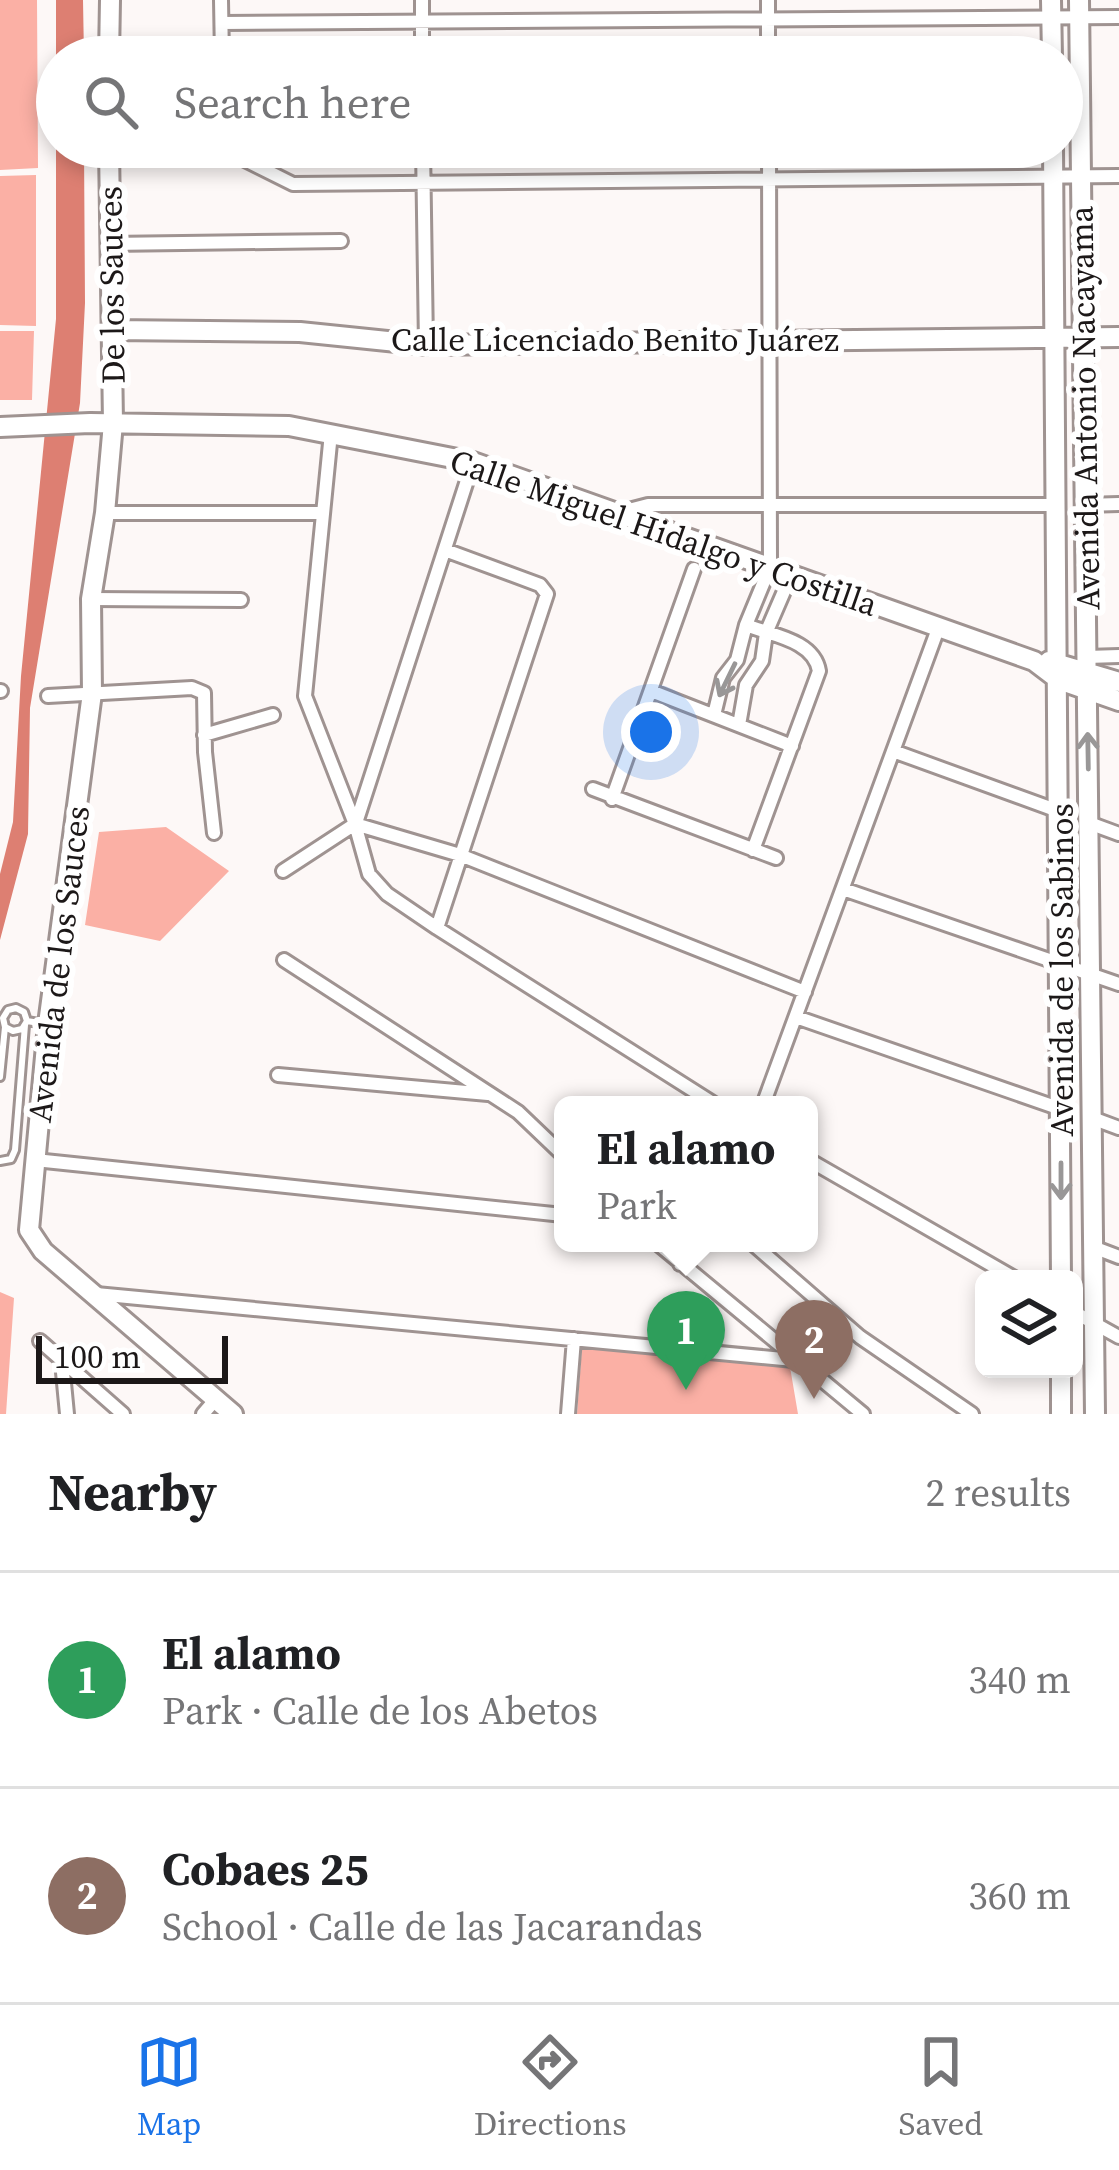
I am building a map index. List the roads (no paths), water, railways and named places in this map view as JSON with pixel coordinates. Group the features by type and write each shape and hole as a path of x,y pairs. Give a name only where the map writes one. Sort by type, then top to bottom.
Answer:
{"main road":[{"path":"110,0 110,36"},
{"name":"De los Sauces","path":"109,168 112,423"},
{"name":"Avenida Antonio Nacayama","path":"1054,168 1059,671"},
{"name":"Avenida Antonio Nacayama","path":"1081,168 1087,673"},
{"name":"Calle Licenciado Benito Juárez","path":"112,330 299,332 426,345 1119,337"},
{"name":"Calle Miguel Hidalgo y Costilla","path":"0,427 90,423 289,426 473,462 1059,671 1119,682"},
{"name":"Avenida de los Sauces","path":"112,423 105,513 91,599 92,693 48,1024 32,1238 210,1406 233,1414"},
{"name":"Avenida de los Sabinos","path":"1059,671 1061,1270"},
{"name":"Calle Miguel Hidalgo y Costilla","path":"1087,673 1119,701"},
{"name":"Avenida de los Sabinos","path":"1087,673 1095,1414"},
{"path":"1061,1378 1061,1414"}],"street":[{"path":"221,0 222,36"},
{"path":"422,0 422,36"},
{"path":"768,0 768,36"},
{"path":"222,23 768,20 1052,9 1119,17"},
{"path":"261,168 293,184 1119,176"},
{"path":"424,168 426,345"},
{"path":"714,715 723,678 739,655 770,567 769,168"},
{"path":"109,244 341,241"},
{"path":"332,433 305,696 374,883 702,1096"},
{"path":"283,871 355,824 473,462"},
{"path":"1085,505 1119,504"},
{"path":"618,513 648,506 1057,505"},
{"path":"105,513 321,513"},
{"path":"437,928 546,590 445,550"},
{"path":"612,799 694,569"},
{"path":"740,725 743,694 762,661 766,633 791,575"},
{"path":"91,599 241,600"},
{"path":"746,625 805,647 818,664 816,684 753,850"},
{"path":"767,1096 939,626"},
{"path":"1087,673 1119,656"},
{"path":"48,696 197,689 206,700 204,735 214,833"},
{"path":"651,691 792,746"},
{"path":"204,735 273,715"},
{"path":"893,751 1061,812"},
{"path":"593,789 776,858"},
{"path":"1089,823 1119,834"},
{"path":"355,824 460,855 805,992"},
{"path":"843,889 1119,984"},
{"path":"284,960 518,1112 554,1146"},
{"path":"796,1017 1061,1109"},
{"path":"278,1075 489,1094"},
{"path":"1092,1118 1119,1128"},
{"path":"35,1160 554,1214"},
{"path":"818,1165 1000,1270"},
{"path":"1093,1247 1119,1257"},
{"path":"667,1252 863,1414"},
{"path":"680,1264 692,1252"},
{"path":"762,1252 860,1336 972,1414"},
{"path":"92,1294 794,1360"},
{"path":"1083,1316 1119,1336"},
{"path":"568,1414 574,1339"},
{"path":"40,1341 123,1414"},
{"path":"62,1360 68,1414"}],"lane":[{"path":"0,1077 4,1014 21,1009 26,1023 15,1150 11,1159 0,1160"},
{"path":"5,1027 13,1031 26,1023 48,1024"}],"place":[{"name":"El alamo","path":"686,1390"},
{"name":"Cobaes 25","path":"814,1399"}]}
